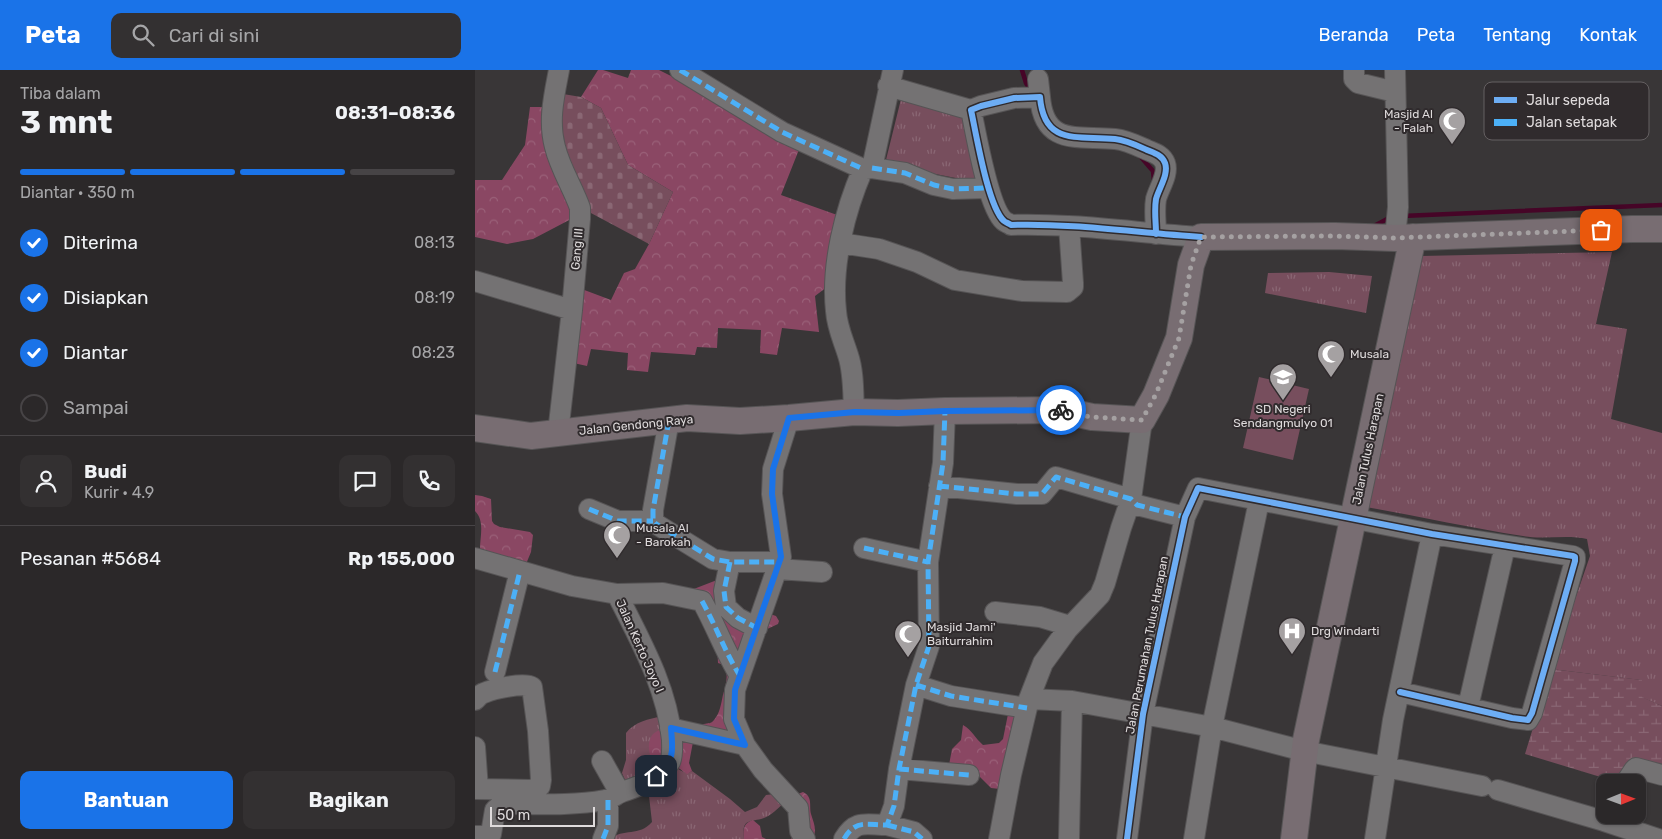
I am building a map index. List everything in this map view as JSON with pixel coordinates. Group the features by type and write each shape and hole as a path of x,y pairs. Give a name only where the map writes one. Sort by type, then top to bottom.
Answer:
{"main road":[{"path":"1142,420 1156,394 1179,338 1191,265 1201,237 1335,236 1632,228 1662,229"},
{"name":"Jalan Tulus Harapan","path":"1278,839 1298,749 1402,234"},
{"name":"Jalan Gendong Raya","path":"475,428 531,436 687,418 740,420 855,412 1060,410 1091,417 1142,420"},
{"name":"Jalan Tulus Harapan","path":"1294,839 1298,749"}],"street":[{"name":"Gang III","path":"558,433 572,310 580,208 555,149 552,134 552,111 559,70"},
{"path":"681,70 781,132 868,168 905,173 934,186 953,189 988,188"},
{"path":"1395,70 1398,207 1402,234"},
{"path":"1354,71 1354,79 1358,83 1395,92"},
{"path":"855,412 850,362 839,331 836,310 836,280 840,243 851,196 868,168 890,78 971,110 1037,93 1045,119 1054,131 1077,138 1115,139 1130,142 1160,155 1164,160 1165,173 1155,206 1156,230"},
{"path":"971,110 988,188 1004,222 1011,225 1156,230 1201,237"},
{"path":"840,243 879,249 917,262 955,280 1023,291 1067,292 1073,287 1069,226"},
{"path":"475,281 572,310"},
{"path":"887,825 894,806 899,769 916,685 929,646 928,562 943,464 945,411"},
{"path":"789,418 773,469 772,494 781,557 735,690 734,719 745,745 763,770 797,808 800,831 805,839"},
{"path":"669,420 653,510 655,524 707,556 729,562 822,572"},
{"path":"999,839 1011,775 1028,704 1043,663 1070,626 1100,595 1131,499 1142,420"},
{"path":"939,486 1017,494 1041,494 1056,477 1131,499 1137,505 1185,517"},
{"name":"Jalan Perumahan Tulus Harapan","path":"1127,839 1143,714 1185,517 1198,488 1259,500"},
{"path":"1195,839 1212,727 1259,500 1432,534 1575,557 1529,718 1525,720 1400,692"},
{"path":"589,509 618,521 653,520"},
{"path":"1375,839 1385,766 1432,534"},
{"path":"1468,707 1505,546"},
{"path":"864,548 928,562"},
{"name":"Jalan Kerto Joyo I","path":"475,558 572,586 617,594 663,693 671,728 672,749 670,761 664,769 639,787 614,796 557,804 502,804 495,810 491,834 489,836 475,836"},
{"path":"729,562 725,576 724,600 726,607 738,618 757,628"},
{"path":"495,672 520,572"},
{"path":"617,594 663,593 702,601 713,620 727,654 740,676"},
{"path":"995,612 1035,616 1070,626"},
{"path":"475,700 479,695 493,690 525,684 532,687 538,731 540,786 532,790 476,789 475,747"},
{"path":"916,685 951,696 1028,704 1071,701 1212,727 1298,749 1490,788 1596,815"},
{"path":"1069,839 1071,701"},
{"path":"671,728 745,745"},
{"path":"602,761 614,796 608,826 603,839"},
{"path":"1631,774 1636,768 1662,775"},
{"path":"899,769 969,775"},
{"path":"843,839 853,827 860,824 887,825 914,832 922,839"},
{"path":"1621,824 1658,839"}],"green space":[{"path":"598,70 628,78 631,70 659,70 800,147 781,195 840,216 827,287 815,296 819,332 782,328 777,355 760,353 761,330 718,328 717,348 697,347 695,355 651,352 648,372 627,370 628,353 591,349 587,366 569,362 579,288 611,300 624,273 635,269 673,192 628,165 601,108 581,97"},
{"path":"563,94 581,97 601,108 628,165 673,192 649,244 589,212 559,139"},
{"path":"902,95 961,112 976,182 885,164"},
{"path":"530,107 547,107 575,217 533,239 507,244 475,237 475,180 502,180 525,145"},
{"path":"1612,252 1596,324 1627,329 1611,419 1662,433 1662,706 1641,697 1641,680 1551,669 1590,556 1587,539 1523,536 1366,507 1421,256"},
{"path":"1329,272 1372,276 1366,313 1265,293 1268,273"},
{"path":"1259,377 1309,389 1293,460 1243,448"},
{"path":"475,495 491,499 492,521 494,524 500,527 530,532 533,535 531,552 526,564 480,549 481,524 475,511"},
{"path":"717,580 740,616 773,615 779,621 778,624 763,631 751,646 742,707 749,733 693,742 689,763 692,771 687,774 673,766 654,764 649,750 650,741 653,735 664,729 693,729 703,724 711,723 719,711 726,684 726,669 724,665 718,663 717,643 686,592"},
{"path":"1551,669 1642,680 1642,697 1662,706 1662,768 1643,774 1596,774 1596,776 1525,754"},
{"path":"1016,711 1000,789 991,788 973,770 949,765 952,749 961,740 963,725 983,745 999,743 1003,739 1008,714"},
{"path":"662,716 672,766 687,773 692,771 745,812 757,807 766,795 775,794 785,802 768,816 747,823 744,828 744,839 609,839 620,834 637,831 647,827 652,822 649,796 626,782 622,773 626,760 626,733 637,724"},
{"path":"803,792 809,799 815,832 813,839 791,839 799,830 798,794"},
{"path":"753,820 760,826 762,837 766,839 744,839 744,827"}],"waterway":[{"path":"1022,70 1031,91"},
{"path":"1140,156 1153,171 1154,181"},
{"path":"1402,216 1662,205"},
{"path":"1374,226 1391,217"}],"marked path":[{"path":"680,70 782,132 863,169"},
{"path":"872,168 905,173 934,185 953,189 988,188"},
{"path":"844,839 853,828 862,824 887,825 894,806 899,769 916,685 929,646 928,562 943,463 945,411"},
{"path":"669,420 653,510 653,521 713,559 730,562 779,562"},
{"path":"939,486 1017,494 1042,494 1056,477 1131,499 1137,505 1185,517"},
{"path":"589,509 618,521 653,521"},
{"path":"864,548 928,562"},
{"path":"730,562 724,591 726,607 738,618 757,628"},
{"path":"495,672 520,571"},
{"path":"702,601 740,676"},
{"path":"916,685 951,696 1027,708"},
{"path":"899,769 969,775"},
{"path":"603,839 608,826 608,800"},
{"path":"887,825 914,832 922,839"}],"cycle path":[{"path":"1156,234 1156,230 1155,212 1156,199 1166,172 1164,160 1160,156 1123,140 1077,137 1056,131 1048,124 1043,113 1040,97 1014,98 971,110 988,186 998,213 1005,222 1011,225 1082,227 1153,233 1177,235 1201,237"},
{"path":"1127,839 1143,714 1185,517 1198,488 1432,534 1575,557 1532,713 1528,720 1400,692"}],"way so far":[{"path":"1061,410 1091,417 1142,420 1156,394 1179,338 1191,265 1201,237 1335,236 1395,238 1601,230"}],"place":[{"name":"Masjid Al - Falah","path":"1452,145"},
{"name":"Musala","path":"1331,378"},
{"name":"SD Negeri Sendangmulyo 01","path":"1283,401"},
{"name":"Musala Al - Barokah","path":"617,559"},
{"name":"Drg Windarti","path":"1292,655"},
{"name":"Masjid Jami' Baiturrahim","path":"908,658"}],"route":[{"path":"656,776 670,761 672,749 671,728 745,745 734,719 735,690 781,557 772,494 773,469 789,418 855,412 1061,410"}]}
